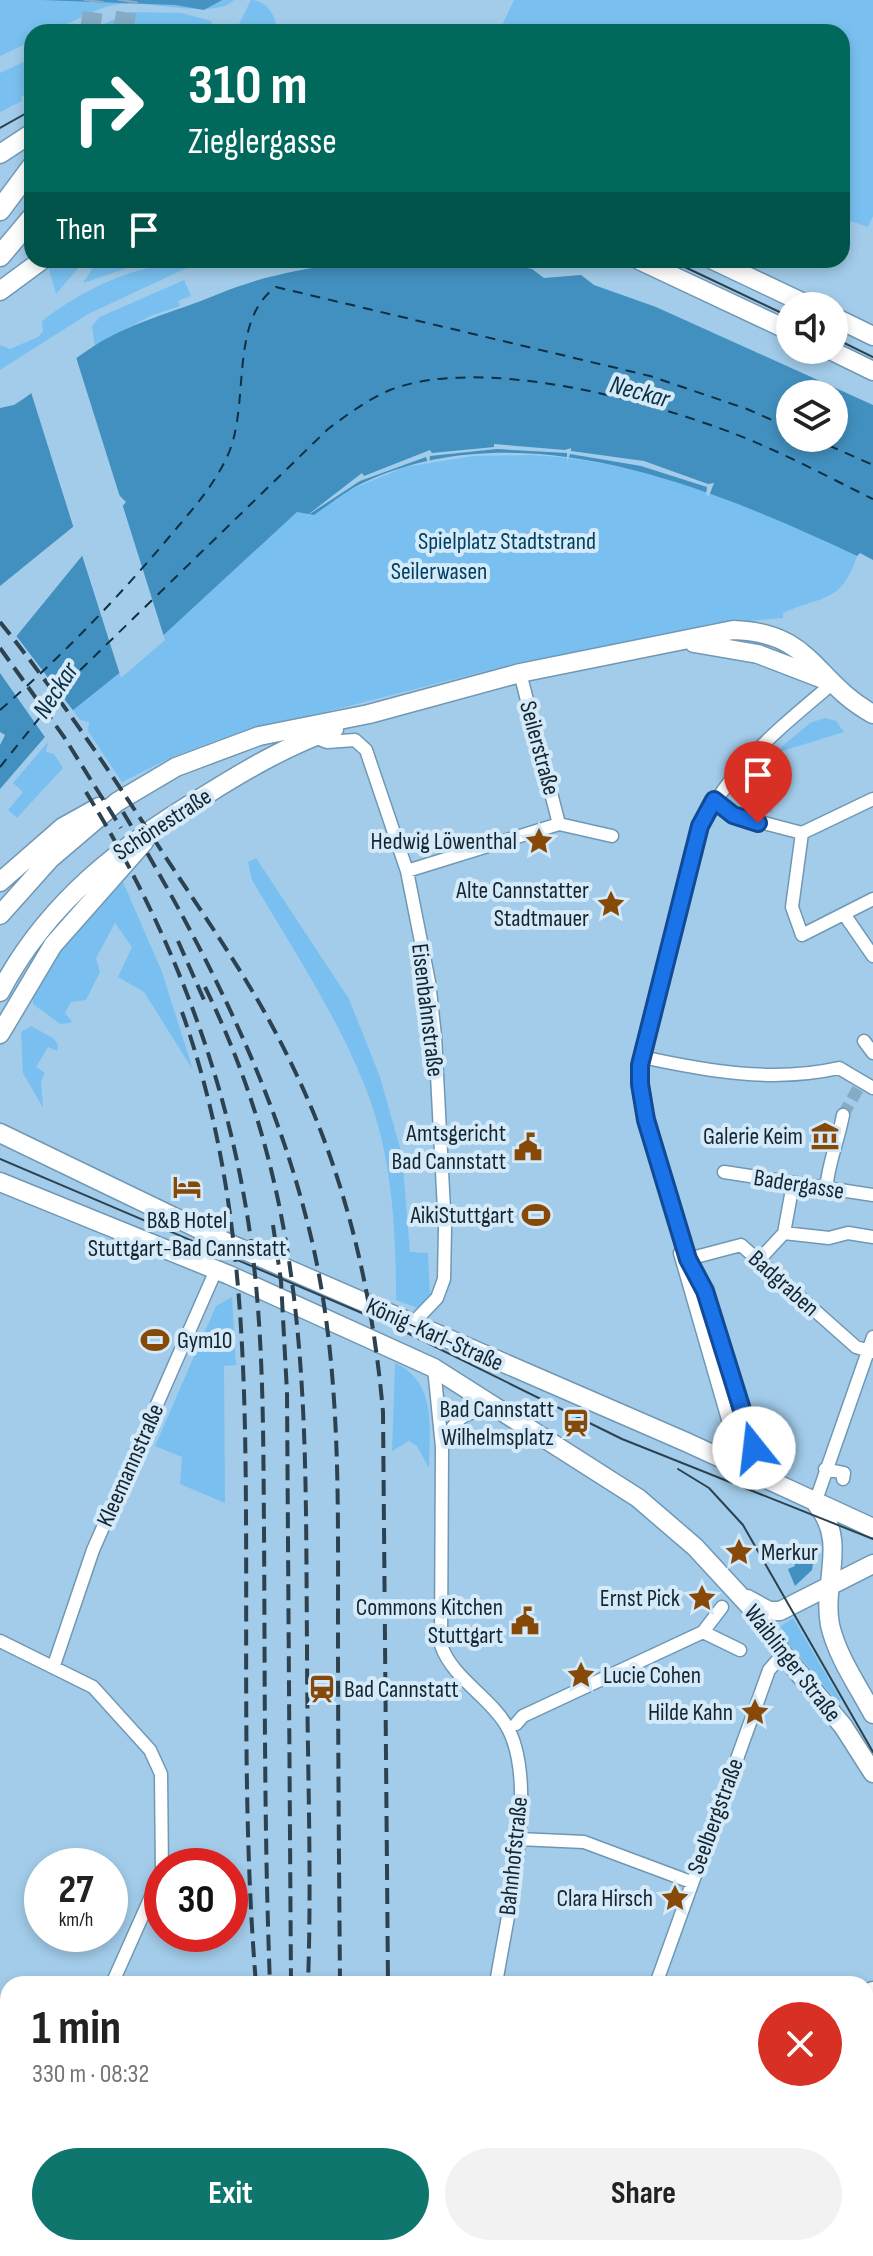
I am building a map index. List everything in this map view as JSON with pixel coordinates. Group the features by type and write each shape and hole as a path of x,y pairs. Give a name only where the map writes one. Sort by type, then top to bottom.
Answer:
{"main road":[{"path":"0,154 24,138"},
{"path":"0,210 24,178"},
{"path":"0,256 24,228"},
{"path":"0,291 31,268"},
{"path":"656,268 776,324"},
{"path":"730,268 780,292"},
{"path":"848,324 873,336"},
{"path":"848,359 873,371"},
{"name":"Schönestraße","path":"0,915 72,839 138,790 176,767 259,736 369,714 520,673 733,630 759,632 790,643 811,658 833,683"},
{"name":"Schönestraße","path":"682,642 758,654 833,683"},
{"path":"833,683 873,714"},
{"name":"Schönestraße","path":"0,992 30,943 62,903 99,867 162,822 270,756 369,714"},
{"path":"0,882 63,827 91,810 138,790"},
{"path":"0,1034 53,945 162,822"},
{"name":"König-Karl-Straße","path":"0,1133 230,1244 873,1528"},
{"name":"König-Karl-Straße","path":"0,1182 216,1270 434,1368 638,1498 695,1547 737,1593"},
{"path":"0,1193 28,1193"},
{"name":"Waiblinger Straße","path":"815,1503 828,1521 833,1541 829,1620 835,1642 873,1714"},
{"path":"737,1593 769,1611 780,1611 873,1564"},
{"name":"Waiblinger Straße","path":"737,1593 843,1726 873,1773"}],"street":[{"name":"Seilerstraße","path":"520,673 559,824"},
{"path":"761,1476 705,1291 688,1259 646,1120 639,1070 691,852 714,800 770,737 833,683"},
{"name":"Eisenbahnstraße","path":"314,737 327,742 355,740 366,750 407,871 434,1023 445,1229 444,1279 437,1298 412,1324"},
{"path":"714,800 733,815 802,833 873,799"},
{"path":"407,871 559,824 612,836"},
{"path":"802,833 792,907 802,935 873,899"},
{"path":"844,914 873,956"},
{"path":"864,1041 873,1053"},
{"path":"642,1057 703,1070 800,1077 839,1068 865,1085"},
{"path":"826,1190 829,1160 837,1151 843,1115"},
{"name":"Badergasse","path":"724,1172 873,1195"},
{"path":"759,1260 784,1233 793,1184"},
{"path":"678,1225 686,1279 731,1430"},
{"path":"784,1233 829,1238 848,1233 873,1237"},
{"name":"Badgraben","path":"688,1259 736,1245 759,1260 856,1347 872,1352"},
{"name":"Kleemannstraße","path":"54,1665 93,1550 216,1270"},
{"path":"815,1503 825,1469 872,1352 873,1337"},
{"path":"434,1368 442,1447 441,1645 451,1665 512,1727 523,1716 703,1632 722,1607"},
{"path":"442,1447 457,1419 464,1414 495,1407"},
{"path":"825,1469 845,1478"},
{"path":"703,1632 740,1650"},
{"path":"0,1641 54,1665 93,1687 150,1750 161,1774 162,1872 116,1976"},
{"name":"Seelbergstraße","path":"659,1976 769,1670 783,1654"},
{"name":"Bahnhofstraße","path":"497,1976 519,1839 520,1767 512,1727"},
{"path":"519,1839 584,1842 691,1882"}],"green space":[{"path":"0,0 234,0 225,6 197,9 120,4 64,24 24,24 24,45 0,56"},
{"path":"251,0 262,3 270,11 275,24 239,24"},
{"path":"514,0 873,0 873,216 868,227 850,221 850,24 503,24"},
{"path":"130,12 182,13 212,24 104,24"},
{"path":"24,62 22,101 0,112 0,73"},
{"path":"49,268 78,268 56,294"},
{"path":"93,268 127,268 83,283"},
{"path":"153,268 187,268 88,314 0,370 0,345 10,349 38,337 43,331 42,321 76,298 133,273"},
{"path":"184,280 191,296 178,301 180,306 150,316 95,346 92,326 100,317"},
{"name":"Seilerwasen","path":"532,455 575,459 659,477 740,505 857,556 844,583 837,590 820,600 783,613 783,618 737,622 521,662 220,739 172,757 122,782 88,731 89,722 80,720 73,710 142,655 297,512 405,467 473,456"},
{"path":"825,718 836,721 844,732 773,754 810,723"},
{"path":"48,742 46,752 54,754 63,768 17,818 8,810 23,792 13,783"},
{"path":"757,769 773,813 747,806 739,797"},
{"path":"256,858 349,999 380,1077 402,1155 410,1252 428,1253 430,1296 418,1308 396,1300 395,1245 386,1163 381,1136 364,1084 312,980 252,880 248,862"},
{"path":"123,882 162,972 193,1070 144,992 118,977 132,947 115,923 96,958 100,972 86,1000 71,1002 65,1013 72,1021 70,1023 60,1024 33,1004 35,991 54,957"},
{"path":"31,1026 53,1038 58,1045 57,1051 48,1047 36,1067 45,1073 41,1081 43,1108 23,1073 21,1032"},
{"path":"232,1297 236,1365 224,1366 225,1503 180,1484 182,1457 155,1446 216,1306"},
{"path":"395,1363 409,1372 425,1394 430,1422 429,1468 417,1446 409,1441 392,1451"},
{"path":"793,1618 841,1700 837,1701 783,1637 781,1626"}],"shaded area":[{"path":"42,0 222,0 204,10 175,5"}],"water":[{"name":"Neckar","path":"314,268 527,268 544,278 581,275 594,285 656,307 776,361 776,364 818,380 776,380 776,452 848,452 848,394 873,405 873,560 860,553 857,556 741,505 680,483 616,466 552,455 489,453 426,461 365,482 314,515 297,512 142,655 57,723 0,789 0,745 5,735 0,732 0,660 126,502 116,492 0,586 0,408 24,399 78,357 118,333 241,285"},
{"path":"816,1545 812,1570 795,1586 788,1569 795,1566 790,1547"}],"pier":[{"path":"75,354 165,640 121,678 81,552 121,503 116,497 74,529 30,389"},
{"path":"494,444 571,448 571,451 644,461 708,484 714,483 709,496 706,495 707,487 641,466 570,454 567,462 567,453 497,449 430,456 429,466 426,457 360,481 305,517 362,473 364,476 430,450 432,453 494,447"},
{"path":"14,633 75,713 47,740 0,673 0,652"}],"ferry route":[{"path":"0,710 109,604 186,517 215,478 234,437 251,320 261,302 276,287 650,376 776,422"},
{"path":"0,767 70,680 328,429 390,390 427,380 470,377 564,386 611,396 735,434 873,499"},
{"path":"844,452 873,465"}],"tunnel":[{"path":"91,24 94,0"},
{"path":"124,24 128,0"},
{"path":"843,1115 859,1087"}],"tram line":[{"path":"0,128 24,114"},
{"path":"687,268 776,310"},
{"path":"848,345 873,357"},
{"path":"0,1159 397,1328 622,1439 873,1539"},
{"path":"678,1469 709,1488 743,1525 873,1752"}],"railway":[{"path":"0,622 103,763 260,1003 308,1099 340,1186 363,1274 383,1412 388,1976"},
{"path":"0,648 64,737 121,828"},
{"path":"86,792 139,886 202,1035 232,1138 250,1233 259,1317 262,1401 270,1976"},
{"path":"123,812 205,958 252,1059 291,1163 317,1267 332,1368 337,1470 340,1976"},
{"path":"178,941 204,1000"},
{"path":"205,987 240,1068 266,1149 284,1229 295,1310 305,1473 308,1976"},
{"path":"182,1012 216,1135 227,1197 241,1322 245,1449 247,1807 255,1976"},
{"path":"273,1225 281,1281 287,1392 291,1976"}],"place":[{"name":"Hedwig Löwenthal","path":"539,841"},
{"name":"Alte Cannstatter Stadtmauer","path":"611,904"},
{"name":"Galerie Keim","path":"825,1136"},
{"name":"Amtsgericht Bad Cannstatt","path":"528,1147"},
{"name":"B&B Hotel Stuttgart-Bad Cannstatt","path":"187,1187"},
{"name":"AikiStuttgart","path":"536,1215"},
{"name":"Gym10","path":"155,1340"},
{"name":"Bad Cannstatt Wilhelmsplatz","path":"576,1423"},
{"name":"Merkur","path":"739,1552"},
{"name":"Ernst Pick","path":"702,1598"},
{"name":"Commons Kitchen Stuttgart","path":"525,1621"},
{"name":"Lucie Cohen","path":"581,1675"},
{"name":"Bad Cannstatt","path":"322,1689"},
{"name":"Hilde Kahn","path":"755,1712"},
{"name":"Clara Hirsch","path":"675,1898"}],"route":[{"path":"754,1448 705,1291 688,1259 675,1218 646,1120 639,1070 691,852 700,826 714,800 733,815 758,823"}],"park label":[{"name":"Spielplatz Stadtstrand","path":"507,541"}]}
